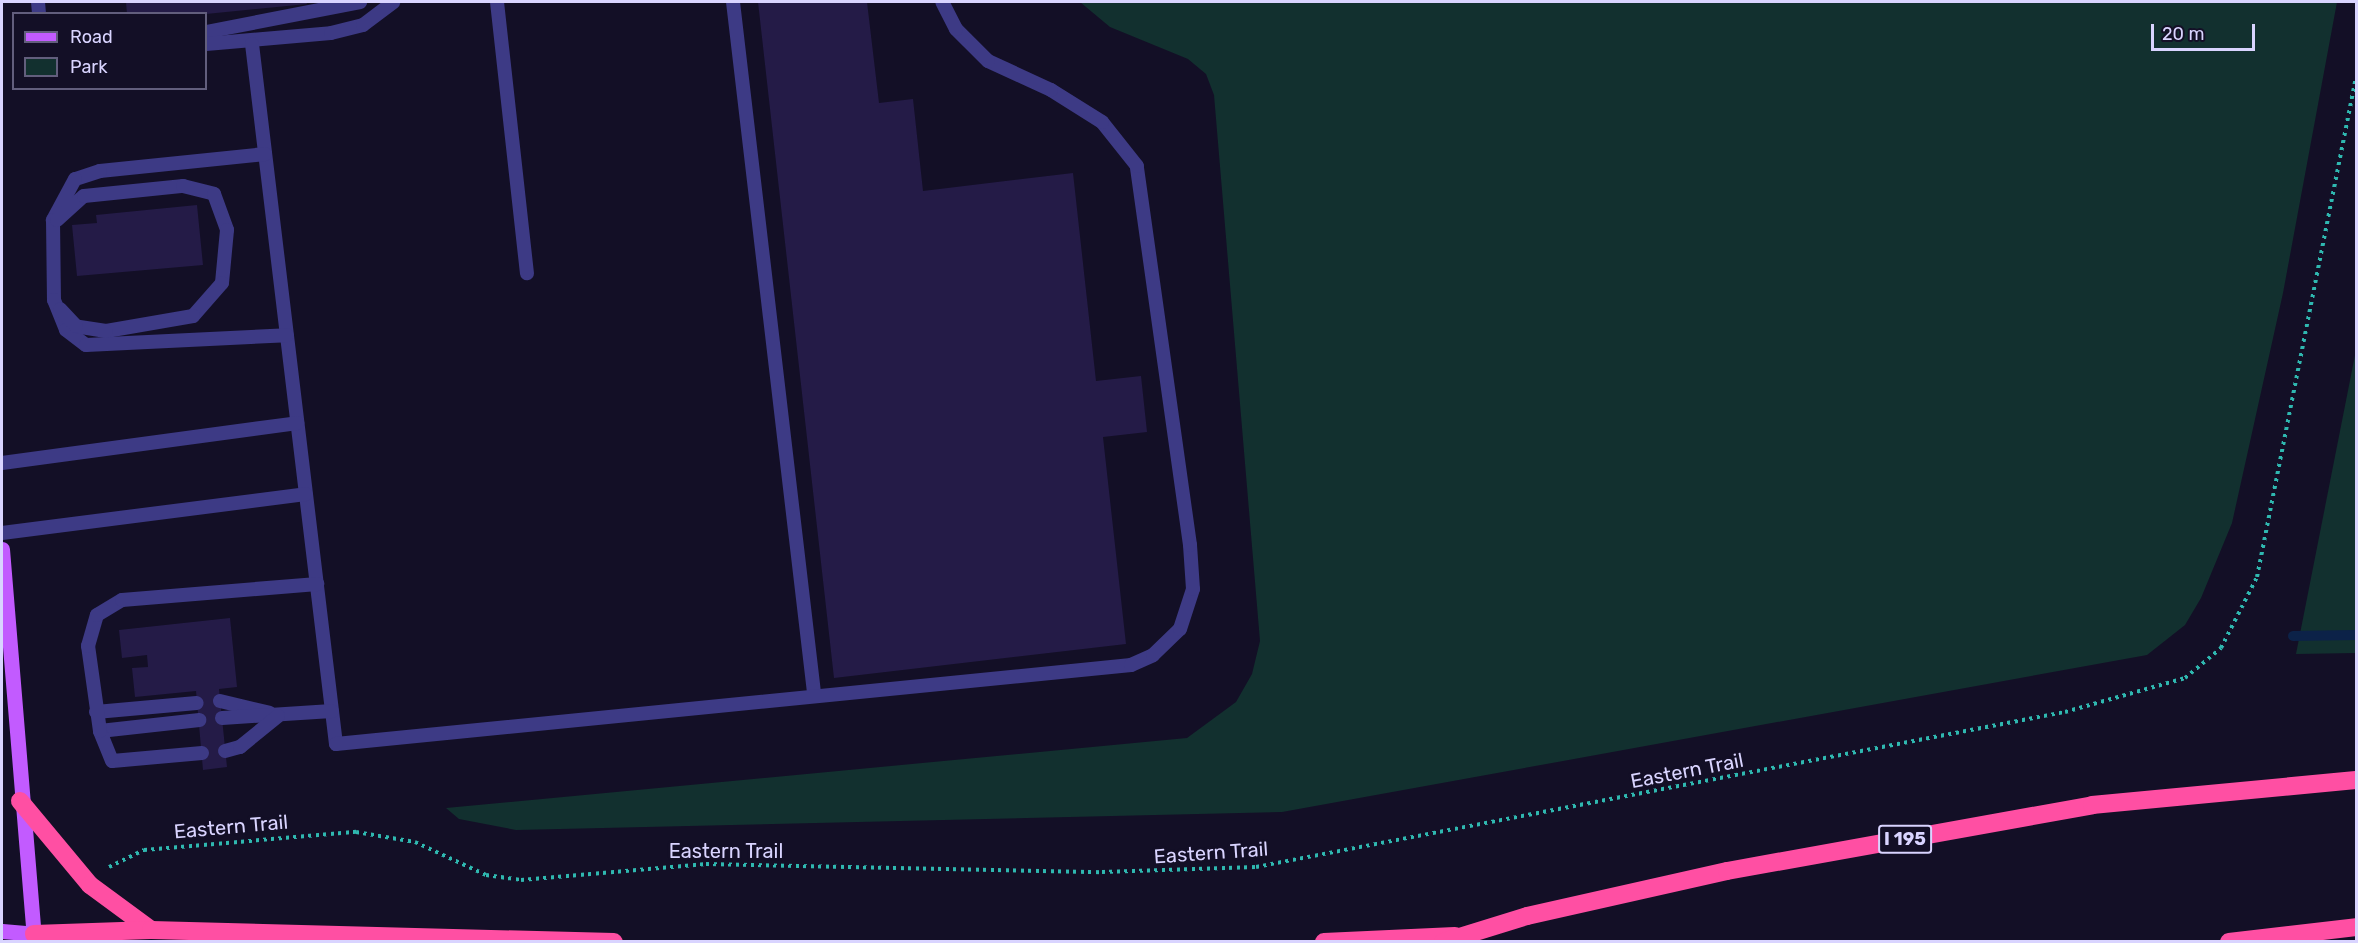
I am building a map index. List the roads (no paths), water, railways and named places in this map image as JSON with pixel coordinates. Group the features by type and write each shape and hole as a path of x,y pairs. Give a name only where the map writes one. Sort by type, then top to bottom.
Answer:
{"highway":[{"name":"I 195","path":"1452,939 1727,872 2092,805 2356,780"},
{"path":"20,801 90,885 151,930"},
{"path":"2229,942 2356,927"},
{"path":"34,938 151,930 614,942"},
{"path":"2328,942 2356,935"},
{"path":"1324,942 1452,939"}],"main road":[{"path":"2,549 20,801 34,938 2,931"}],"lane":[{"path":"207,32 360,2"},
{"path":"207,44 252,44 363,25 393,2"},
{"path":"497,2 527,273"},
{"path":"733,2 814,693"},
{"path":"252,44 336,744 814,693 854,695 1131,665 1174,636 1193,589 1137,166 1102,122 1052,90 988,61 956,29 942,2"},
{"path":"265,154 84,174 67,189 52,227 54,300 66,330 86,345 287,335"},
{"path":"52,227 84,196 183,186 214,194 227,230 222,283 193,316 106,331 76,326 54,300"},
{"path":"2,463 297,423"},
{"path":"2,533 306,494"},
{"path":"202,753 112,761 100,731 96,712 88,646 91,627 107,606 122,600 317,584"},
{"path":"220,701 248,704 278,716"},
{"path":"96,712 197,703"},
{"path":"222,718 332,711"},
{"path":"225,751 240,747 278,716"},
{"path":"100,731 199,720"}],"waterway":[{"path":"2293,636 2356,635"}]}
